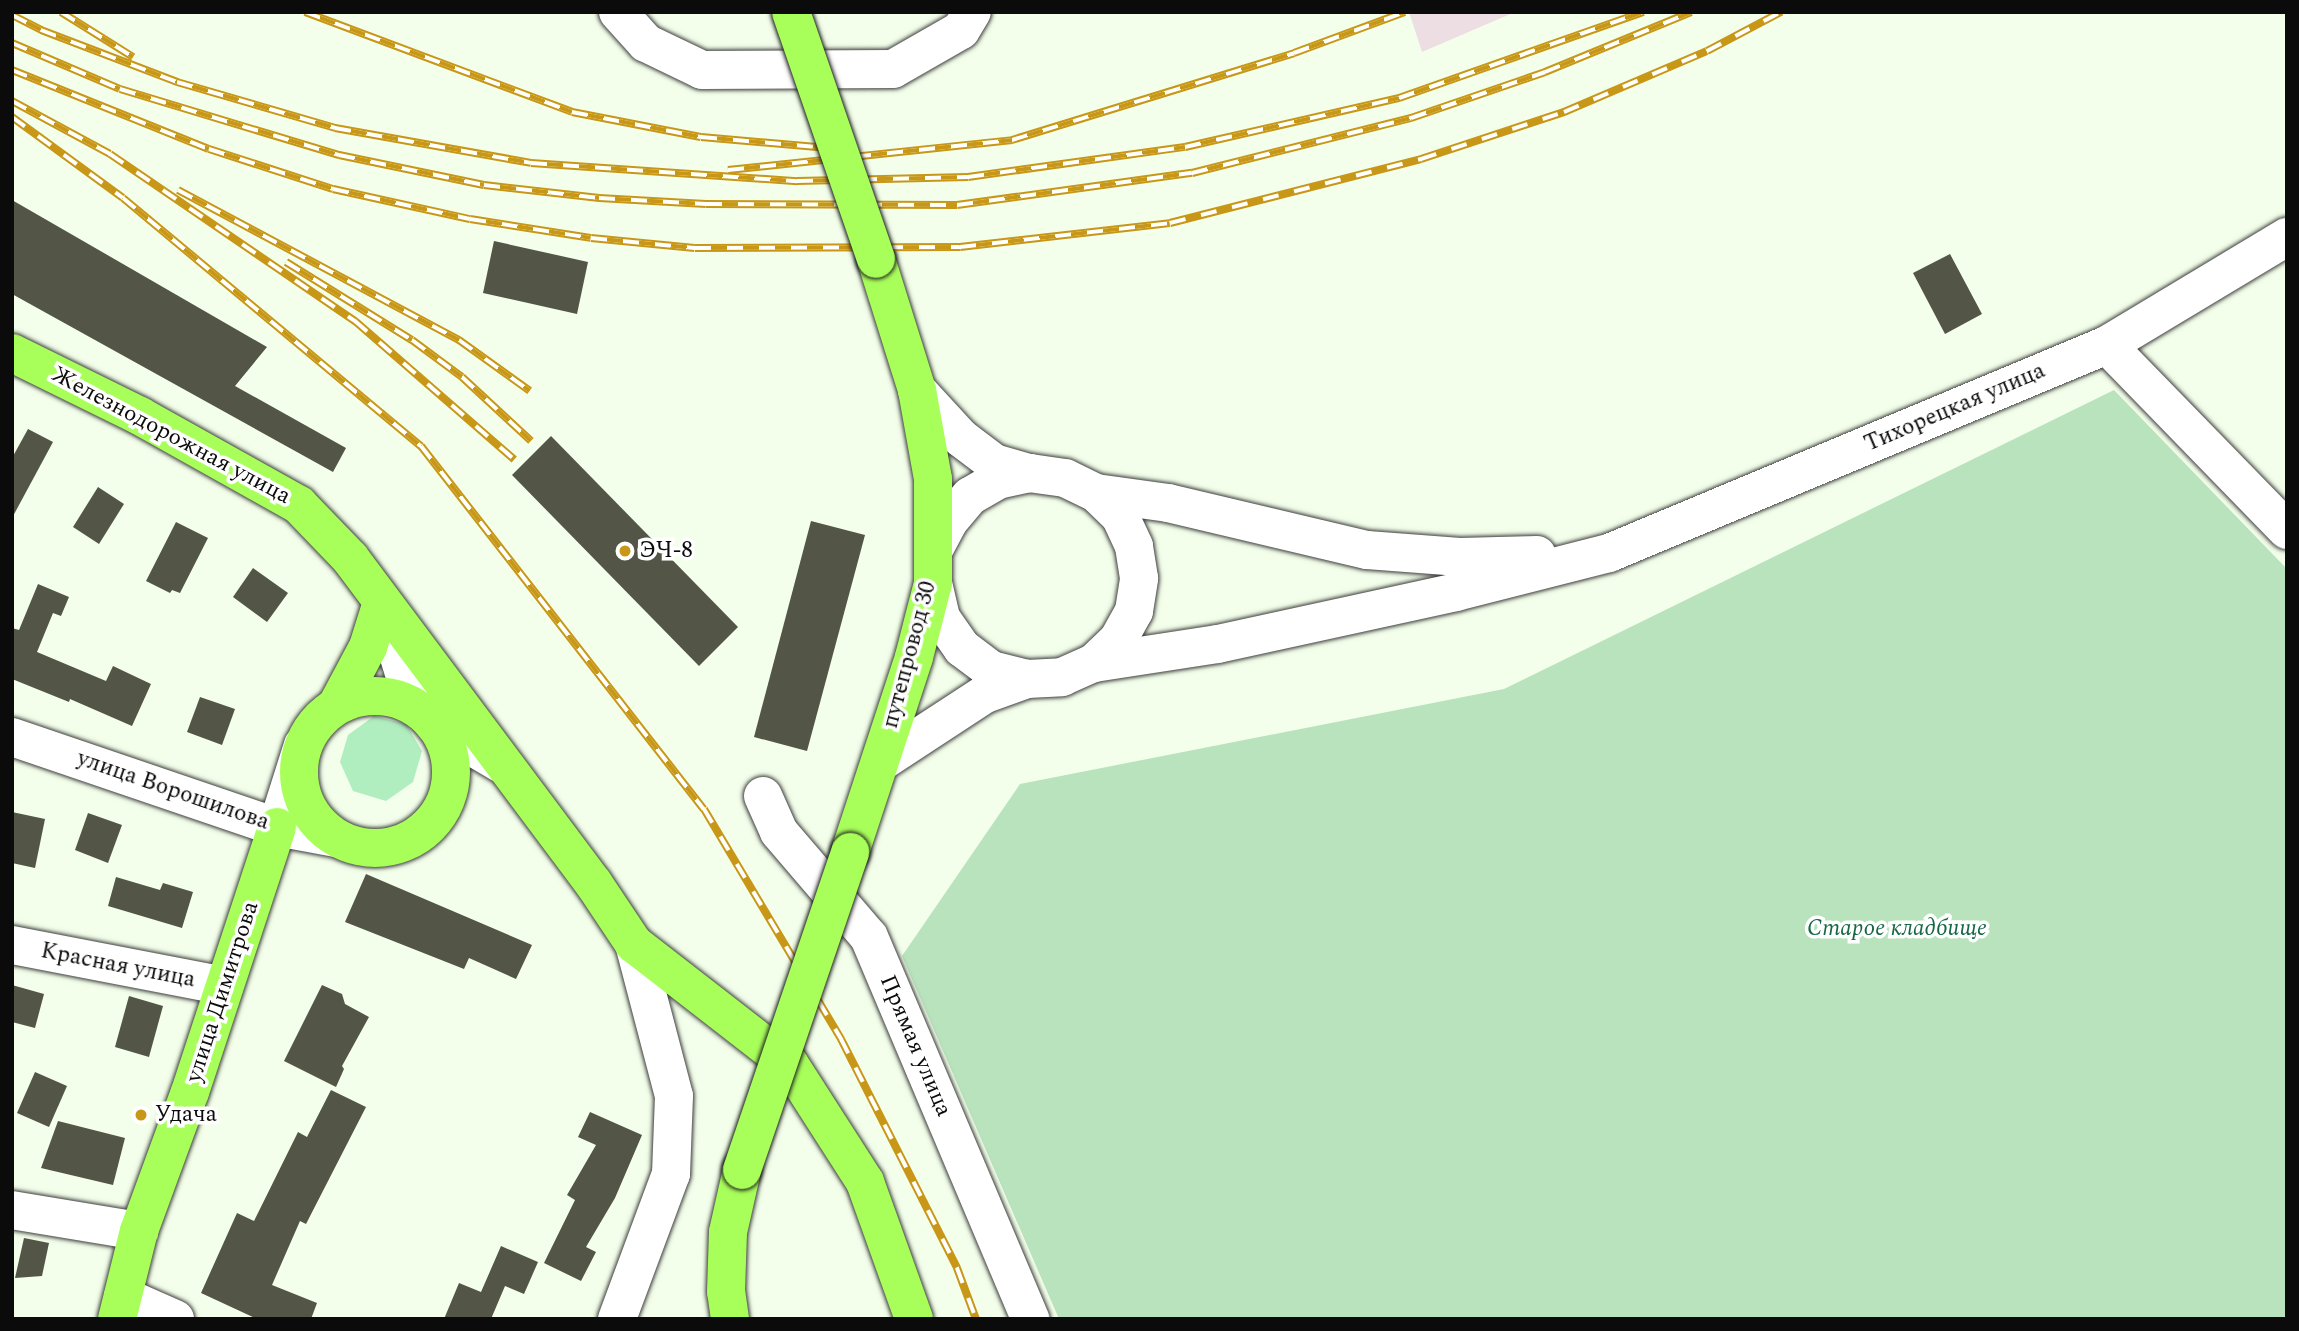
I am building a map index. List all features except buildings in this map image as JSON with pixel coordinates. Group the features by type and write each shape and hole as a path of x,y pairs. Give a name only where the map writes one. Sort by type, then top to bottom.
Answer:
{"main road":[{"name":"путепровод 30","path":"730,1319 726,1292 728,1232 742,1170 881,762 914,657 933,567 933,479 917,390 876,259 791,12"},
{"name":"Железнодорожная улица","path":"12,353 140,416 299,505 350,558 500,763 594,884 634,944 790,1065 865,1182 914,1319"},
{"path":"337,705 368,647 382,602"},
{"path":"362,696 389,697 424,715 447,747 452,774 447,800 433,823 412,840 387,848 360,848 335,838 315,821 302,797 297,771 303,745 316,721 337,705 362,696"},
{"name":"улица Димитрова","path":"120,1308 139,1231 277,827"}],"street":[{"path":"618,12 646,43 702,70 893,69 961,30 972,12"},
{"name":"Тихорецкая улица","path":"1609,552 2107,345 2287,237"},
{"path":"2107,345 2287,530"},
{"path":"917,390 961,438 994,463 1030,473 1065,478 1096,493 1168,503 1367,550 1460,557 1609,552"},
{"path":"1027,680 991,670 962,648 941,618 933,567 948,521 970,496 998,480 1030,473"},
{"path":"1094,663 1118,640 1133,611 1139,578 1134,546 1120,516 1096,493"},
{"path":"881,762 985,694 1027,680 1062,677 1094,663 1218,644 1455,592 1609,552"},
{"path":"382,602 424,715 500,763"},
{"name":"улица Ворошилова","path":"12,737 277,827 335,838"},
{"name":"улица Димитрова","path":"277,827 303,745"},
{"name":"Прямая улица","path":"762,796 779,832 869,937 1030,1319"},
{"path":"617,1319 671,1174 674,1096 634,944"},
{"name":"Красная улица","path":"12,945 224,986"},
{"path":"12,1210 139,1231"},
{"path":"120,1308 175,1319"}],"shaded area":[{"path":"1409,12 1515,12 1422,52"}],"green space":[{"name":"Старое кладбище","path":"2114,390 2287,569 2287,1319 1059,1319 902,956 1020,784 1504,689"},
{"path":"374,716 406,724 422,751 413,782 386,801 353,791 340,762 348,735"}],"railway":[{"path":"61,12 133,57"},
{"path":"305,12 572,112 701,137 854,150"},
{"path":"728,170 1012,140 1294,53 1405,12"},
{"path":"12,15 41,30 177,82 335,128 531,163 797,181 968,177 1185,147 1399,98 1643,12"},
{"path":"12,43 120,89 339,155 484,185 599,198 706,204 957,205 1192,173 1411,118 1545,72 1691,12"},
{"path":"12,70 209,149 333,189 470,219 591,238 695,248 960,247 1170,223 1421,159 1564,112 1707,51 1781,12"},
{"path":"12,101 110,154 355,321 514,459"},
{"path":"12,117 123,198 421,446 704,809 841,1039 957,1268 976,1319"},
{"path":"178,190 459,340 530,391"},
{"path":"286,262 412,340 462,377 531,441"}],"place":[{"name":"ЭЧ-8","path":"625,551"},
{"name":"Удача","path":"141,1115"}]}
